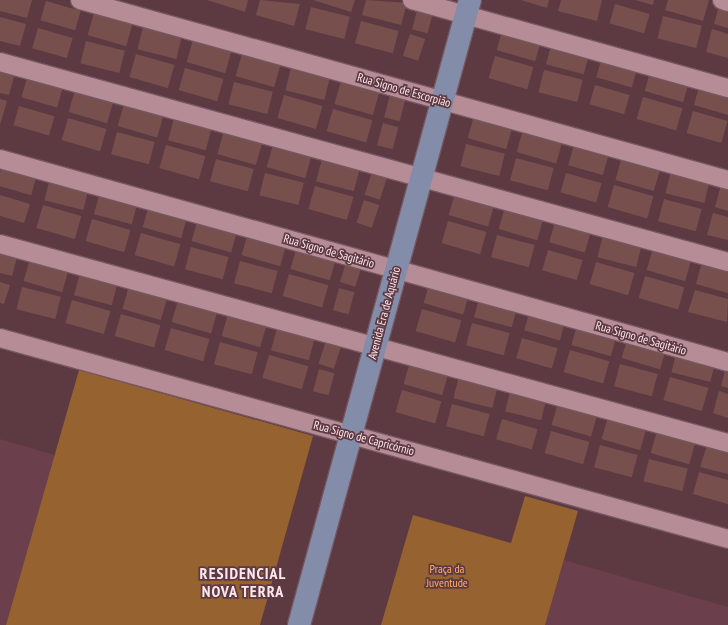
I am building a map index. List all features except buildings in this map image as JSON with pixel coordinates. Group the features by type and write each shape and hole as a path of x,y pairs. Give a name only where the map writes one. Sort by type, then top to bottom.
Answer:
{"street":[{"name":"Rua Signo de Escorpião","path":"80,0 728,180"},
{"path":"412,0 468,7 728,88"},
{"path":"722,0 728,2"},
{"name":"Avenida Era de Aquário","path":"299,625 468,7"},
{"path":"0,62 728,262"},
{"name":"Rua Signo de Sagitário","path":"0,159 728,362"},
{"path":"0,244 728,444"},
{"name":"Rua Signo de Capricórnio","path":"0,338 728,539"}],"shaded area":[{"path":"0,439 55,455 6,625 0,625"},
{"path":"564,560 728,607 728,625 545,625"}],"green space":[{"path":"79,370 313,436 260,625 6,625"},
{"name":"Praça da Juventude","path":"525,496 578,511 545,625 381,625 413,515 511,543"}],"district":[{"name":"RESIDENCIAL NOVA TERRA","path":"243,582"}]}
